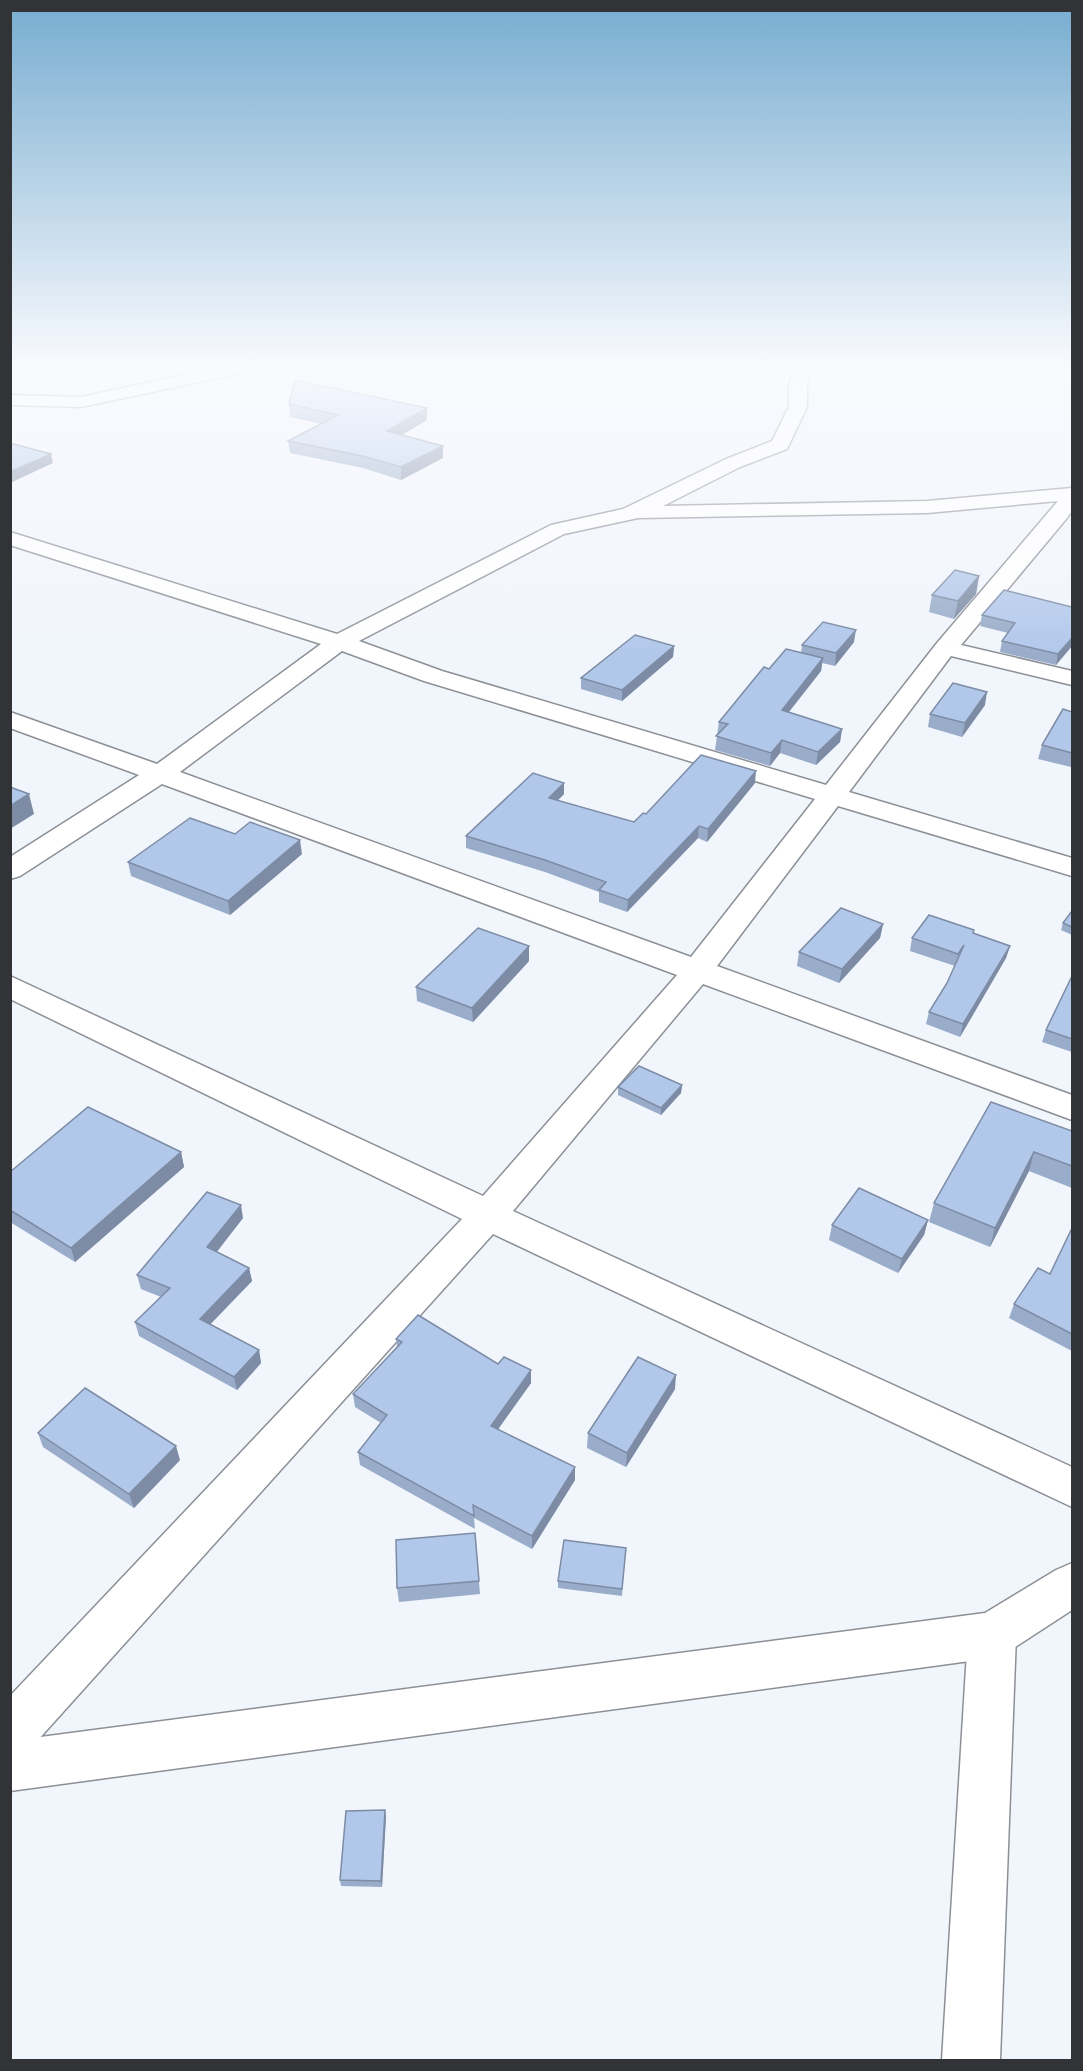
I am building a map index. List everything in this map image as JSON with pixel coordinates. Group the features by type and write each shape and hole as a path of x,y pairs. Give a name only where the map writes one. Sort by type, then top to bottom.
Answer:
{"street":[{"path":"629,514 739,461"},
{"path":"10,870 160,773 339,642 558,529 629,514 927,507 1072,495"},
{"path":"10,1733 488,1215 698,970 945,648 1072,495"},
{"path":"15,544 339,642 433,676 1072,867"},
{"path":"945,648 1072,678"},
{"path":"10,719 1072,1108"},
{"path":"10,986 488,1215 1072,1488"},
{"path":"10,1766 992,1635 1072,1585"},
{"path":"971,2061 992,1635"}],"building":[{"path":"10,461 36,461 10,472"},
{"path":"378,461 414,461 401,467"},
{"path":"955,570 979,576 958,601 932,595"},
{"path":"1004,590 1072,607 1072,638 1058,654 1002,641 1015,623 982,615"},
{"path":"823,622 856,630 836,653 802,645"},
{"path":"635,635 674,646 622,690 581,678"},
{"path":"786,649 823,658 782,710 842,729 818,752 782,740 771,753 716,736 728,724 719,722 764,667 769,669"},
{"path":"953,683 987,692 965,723 930,714"},
{"path":"1063,709 1072,712 1072,753 1042,745"},
{"path":"701,755 756,771 708,829 699,826 628,900 599,890 606,882 545,860 466,836 533,773 564,783 549,798 634,822 643,813 646,814"},
{"path":"10,787 29,794 10,806"},
{"path":"190,818 235,834 250,822 300,840 228,901 128,862"},
{"path":"841,908 883,924 842,969 799,952"},
{"path":"1072,911 1072,927 1063,923"},
{"path":"929,915 974,930 973,933 1010,946 963,1024 929,1012 947,983 964,945 958,954 912,938"},
{"path":"478,928 529,946 472,1008 416,987"},
{"path":"1072,976 1072,1039 1046,1030"},
{"path":"639,1066 682,1085 661,1108 618,1087"},
{"path":"991,1102 1072,1131 1072,1166 1034,1152 995,1228 934,1203"},
{"path":"88,1107 181,1152 71,1248 10,1210 10,1172"},
{"path":"859,1188 928,1220 902,1259 832,1225"},
{"path":"207,1192 241,1205 207,1247 249,1268 200,1319 259,1350 234,1377 135,1322 170,1288 137,1275"},
{"path":"1072,1228 1072,1334 1014,1304 1038,1268 1050,1274"},
{"path":"418,1315 498,1364 504,1357 531,1370 491,1426 575,1467 532,1536 473,1505 474,1516 358,1452 387,1415 353,1394 402,1342 396,1339"},
{"path":"638,1357 676,1375 627,1453 588,1433"},
{"path":"85,1388 176,1446 129,1494 38,1433"},
{"path":"475,1533 479,1581 397,1588 396,1540"},
{"path":"564,1540 626,1548 622,1589 558,1581"},
{"path":"385,1810 381,1881 340,1880 346,1811"}]}
